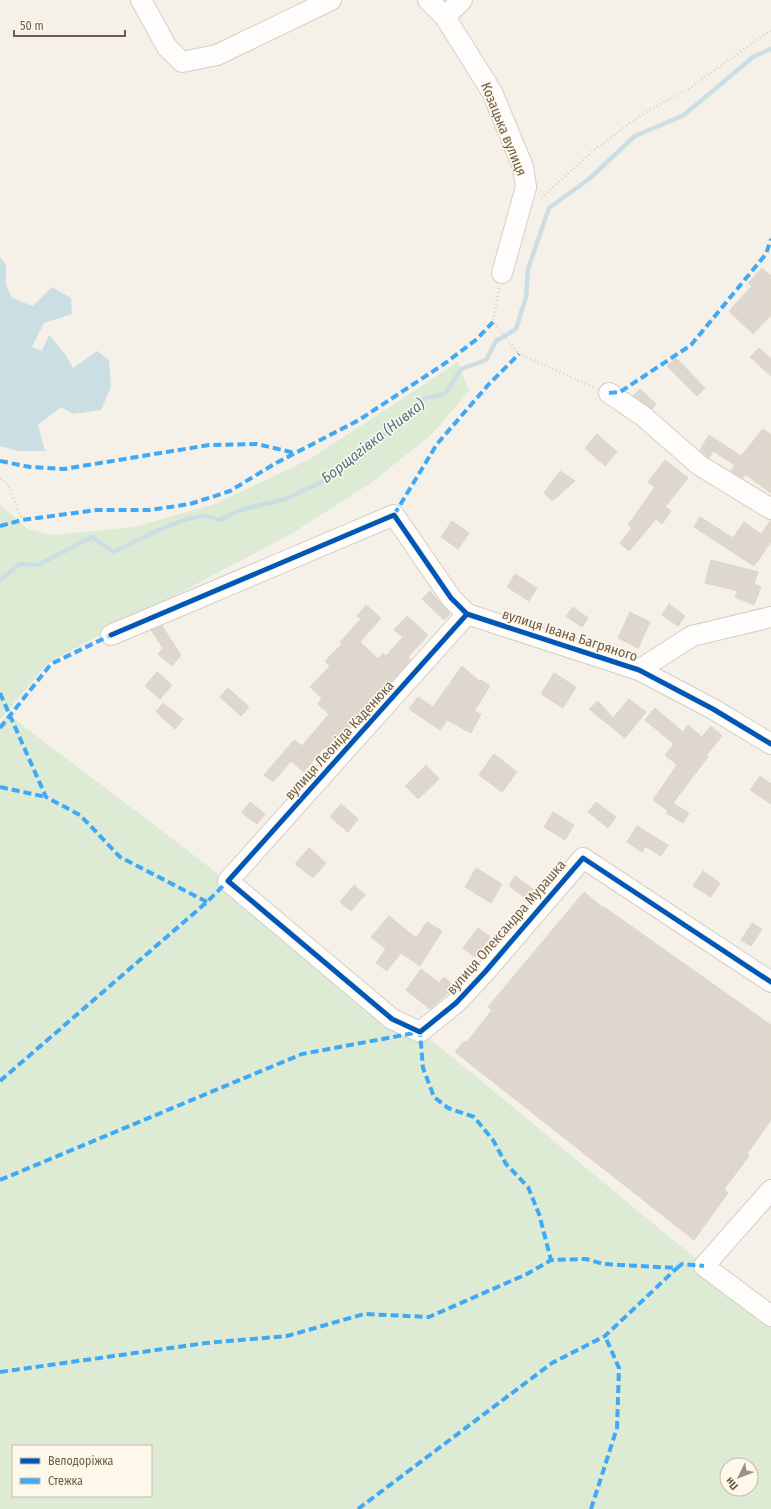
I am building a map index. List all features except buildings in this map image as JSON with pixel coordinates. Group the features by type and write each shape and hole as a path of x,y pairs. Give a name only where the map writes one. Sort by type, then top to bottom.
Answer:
{"street":[{"path":"141,0 167,47 182,62 216,55 331,0"},
{"name":"Козацька вулиця","path":"428,0 445,17 492,92 523,167 526,187 502,273"},
{"path":"445,17 462,0"},
{"path":"609,393 643,416 699,465 771,509"},
{"name":"вулиця Івана Багряного","path":"111,635 394,515 451,598 467,614 639,670 713,709 771,744"},
{"name":"вулиця Леоніда Каденюка","path":"420,1032 392,1019 228,881 467,614"},
{"path":"639,670 692,636 771,617"},
{"name":"вулиця Олександра Мурашка","path":"420,1032 456,1003 485,972 583,858 771,982"},
{"path":"771,1190 704,1266 771,1316"}],"path":[{"path":"518,218 593,151 641,116 691,87 771,30"},
{"path":"502,273 493,322 519,354 609,393"},
{"path":"0,479 8,484 22,520"}],"green space":[{"path":"458,362 469,391 432,434 371,483 291,534 48,663 0,720 0,505 28,529 53,535 134,527 215,504 310,459"},
{"path":"9,715 234,886 457,1061 652,1223 771,1316 771,1509 0,1509 0,722"}],"shaded area":[{"path":"0,257 6,265 6,285 12,298 33,306 52,287 71,298 72,314 44,323 32,347 42,351 49,335 65,354 73,368 97,351 109,360 111,387 101,410 73,414 61,407 38,425 45,451 18,451 0,446"}],"waterway":[{"name":"Борщагівка (Нивка)","path":"0,580 20,564 38,565 92,537 114,552 159,530 184,520 204,516 219,520 240,510 285,499 320,483 389,431 422,399 445,394 461,369 486,360 496,341 516,329 526,297 528,269 549,208 589,179 635,136 684,115 753,57 771,49"}],"marked path":[{"path":"609,393 620,392 691,345 766,254 771,239"},
{"path":"0,526 22,520 97,510 150,510 190,504 230,491 276,463 359,420 444,364 477,339 493,322"},
{"path":"394,515 437,444 489,384 519,354"},
{"path":"0,461 30,467 64,469 209,445 257,444 295,453"},
{"path":"0,728 51,664 111,635"},
{"path":"0,693 46,797 80,815 120,857 207,902"},
{"path":"0,787 46,797"},
{"path":"0,1081 207,902 228,881"},
{"path":"0,1180 302,1054 420,1032 423,1068 434,1097 448,1108 474,1117 493,1140 506,1164 528,1187 539,1214 551,1260"},
{"path":"0,1372 206,1343 287,1336 364,1314 429,1317 527,1274 551,1260 586,1259 603,1264 677,1268 682,1264 704,1266"},
{"path":"358,1509 552,1363 605,1336 677,1268"},
{"path":"591,1509 617,1428 619,1368 605,1336"}],"cycle path":[{"path":"111,635 394,515 451,598 467,614 639,670 713,709 771,744"},
{"path":"467,614 228,881 392,1019 420,1032 456,1003 485,972 583,858 771,982"}]}
